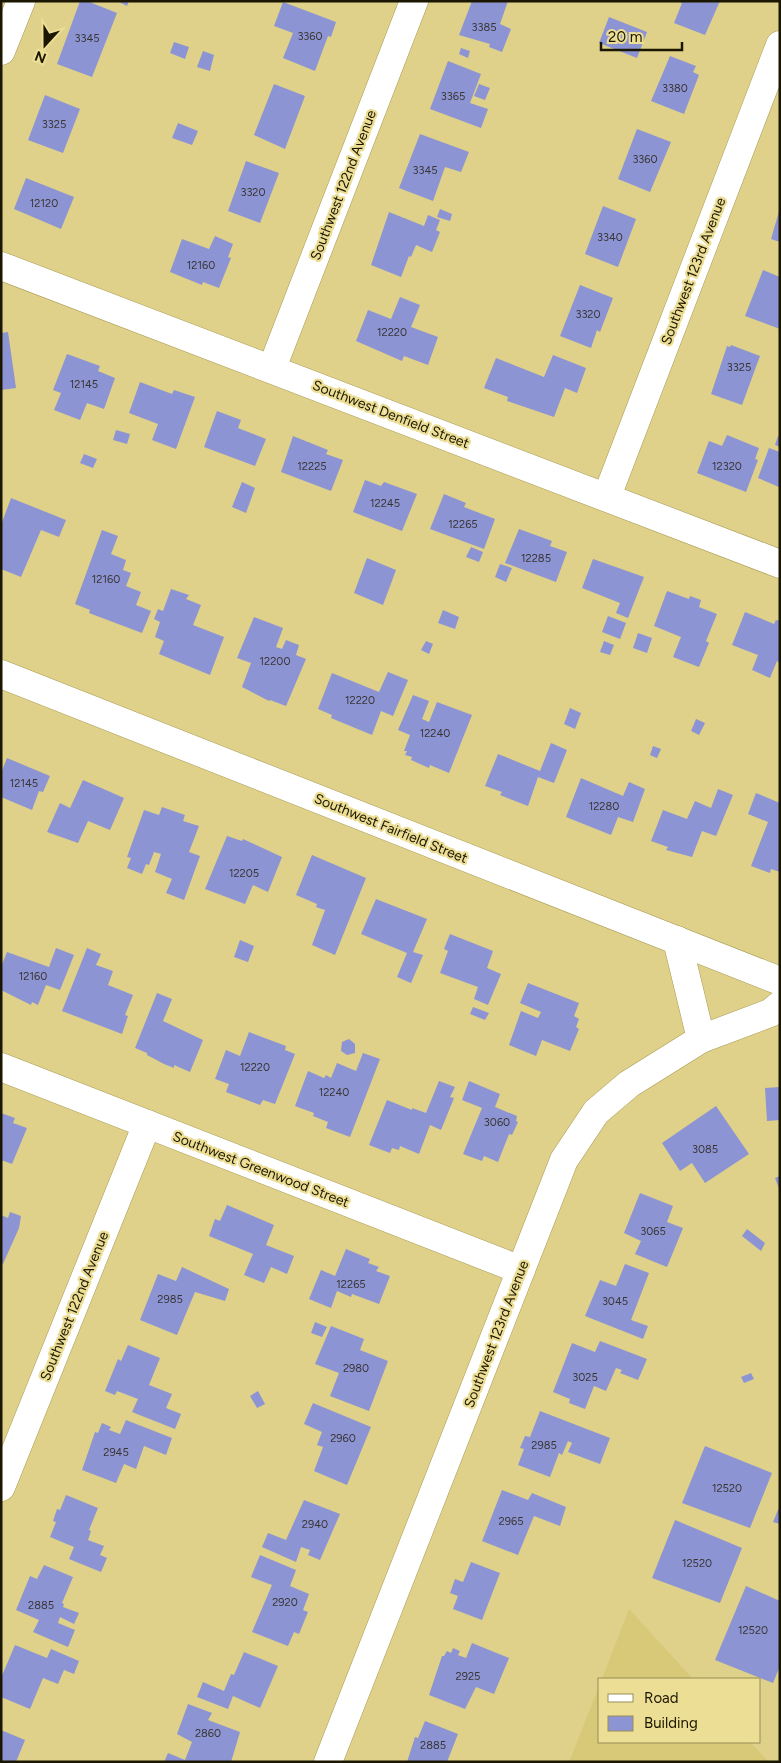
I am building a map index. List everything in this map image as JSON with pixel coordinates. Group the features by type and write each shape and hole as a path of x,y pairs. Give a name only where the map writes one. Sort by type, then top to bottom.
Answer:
{"street":[{"path":"1,51 21,1"},
{"name":"Southwest 122nd Avenue","path":"272,368 414,1"},
{"name":"Southwest 123rd Avenue","path":"607,496 780,45"},
{"name":"Southwest Denfield Street","path":"1,266 607,496 780,564"},
{"name":"Southwest Fairfield Street","path":"1,674 780,981"},
{"path":"677,940 701,1039"},
{"name":"Southwest 123rd Avenue","path":"328,1762 564,1160 596,1112 629,1084 701,1039 770,1013 780,1005"},
{"name":"Southwest Greenwood Street","path":"1,1067 521,1270"},
{"name":"Southwest 122nd Avenue","path":"1,1487 147,1124"}],"shaded area":[{"path":"629,1609 692,1678 602,1678"},
{"path":"598,1689 598,1743 751,1743 769,1762 569,1762"}],"building":[{"path":"80,1 87,1 117,13 92,77 57,64"},
{"path":"117,1 129,1 127,6"},
{"path":"472,1 508,1 500,24 511,29 502,52 489,47 490,44 459,35"},
{"path":"677,1 720,1 705,35 674,23 682,3"},
{"path":"283,2 336,22 331,37 328,36 315,71 283,58 293,33 274,26"},
{"path":"609,17 647,32 637,58 599,43"},
{"path":"174,42 189,47 185,59 170,53"},
{"path":"461,48 470,51 468,58 459,54"},
{"path":"203,51 214,55 210,71 197,67"},
{"path":"670,56 696,66 693,72 699,75 684,114 651,101"},
{"path":"448,61 481,74 470,103 488,109 481,128 430,109"},
{"path":"274,84 305,96 285,149 254,135"},
{"path":"479,84 490,88 485,100 474,96"},
{"path":"45,95 80,109 63,153 28,140"},
{"path":"178,123 198,131 192,145 172,138"},
{"path":"637,129 671,142 650,192 618,179"},
{"path":"420,134 469,152 461,172 445,167 433,201 399,188"},
{"path":"246,161 279,173 260,223 228,211"},
{"path":"26,178 74,197 61,229 14,209"},
{"path":"603,206 636,219 618,267 585,254"},
{"path":"780,208 780,242 771,239"},
{"path":"440,209 452,214 450,221 437,217"},
{"path":"389,212 424,226 428,215 440,220 436,230 440,232 432,252 416,245 411,257 409,256 401,277 371,265"},
{"path":"215,236 233,244 228,257 231,258 219,288 203,282 202,285 170,272 182,239 209,249"},
{"path":"763,270 780,277 780,329 745,316"},
{"path":"580,285 613,298 600,332 597,330 591,348 560,336"},
{"path":"400,297 420,305 411,327 438,337 428,365 404,356 402,361 356,341 368,310 391,319"},
{"path":"8,332 16,388 1,390 1,333"},
{"path":"731,345 760,356 742,405 711,394 727,346 730,347"},
{"path":"67,354 100,366 98,371 115,378 104,409 87,403 80,420 54,410 61,393 53,390"},
{"path":"553,355 586,368 577,393 565,388 554,417 507,401 508,397 484,388 496,358 544,377"},
{"path":"140,382 172,394 174,390 195,397 176,449 152,440 158,424 129,413"},
{"path":"217,411 241,420 238,428 266,439 255,466 204,447"},
{"path":"116,430 130,434 127,444 113,440"},
{"path":"727,435 759,448 755,459 758,460 746,492 697,473 709,441 722,446"},
{"path":"293,436 328,450 326,454 343,460 331,491 281,472"},
{"path":"778,436 780,436 780,447 775,445"},
{"path":"769,448 780,452 779,487 758,478"},
{"path":"84,454 97,459 93,468 80,463"},
{"path":"365,480 381,486 384,482 417,494 402,531 353,512"},
{"path":"242,482 255,488 246,513 232,507"},
{"path":"444,494 466,503 464,507 495,519 484,549 430,529"},
{"path":"11,498 66,520 59,537 41,530 21,577 1,569 1,525"},
{"path":"519,529 552,541 550,546 567,552 556,582 505,563"},
{"path":"102,530 118,536 111,554 126,560 123,570 131,573 126,586 141,592 136,605 151,611 142,633 89,613 90,610 75,604"},
{"path":"471,547 483,552 479,562 466,557"},
{"path":"367,558 396,570 383,605 354,593"},
{"path":"593,559 644,577 628,618 616,613 620,603 582,588"},
{"path":"500,564 512,568 506,582 495,577"},
{"path":"171,589 189,595 186,599 201,605 193,625 224,637 210,675 159,654 164,641 155,637 160,622 154,619 158,609 163,611"},
{"path":"667,591 689,599 690,596 701,600 699,607 717,614 706,641 709,643 699,667 673,657 681,637 654,626"},
{"path":"443,610 459,617 455,629 438,623"},
{"path":"745,612 774,624 776,620 780,621 780,663 777,661 770,678 752,670 758,655 732,645"},
{"path":"608,616 626,623 620,639 602,632"},
{"path":"254,617 283,628 276,647 282,649 286,640 299,645 296,655 306,659 286,706 269,701 242,687 251,663 237,658"},
{"path":"638,633 652,638 647,653 633,648"},
{"path":"426,641 433,644 429,654 421,650"},
{"path":"604,641 614,645 610,655 600,652"},
{"path":"388,672 408,680 393,716 381,711 372,735 331,718 332,715 318,709 332,673 379,692"},
{"path":"413,695 429,701 422,719 429,722 437,702 472,715 449,773 430,765 429,768 411,760 412,757 405,755 407,751 404,751 410,735 398,730"},
{"path":"570,708 581,713 575,729 564,724"},
{"path":"696,719 705,723 699,735 691,731"},
{"path":"551,743 567,750 554,783 538,777 528,806 500,795 502,792 485,786 498,754 540,771"},
{"path":"653,746 661,749 657,758 650,755"},
{"path":"7,758 50,776 43,792 39,791 32,810 1,797 1,773"},
{"path":"581,778 623,796 629,782 645,789 633,822 618,817 611,835 566,817"},
{"path":"83,780 124,798 110,830 88,821 78,843 47,832 60,803 70,808"},
{"path":"718,789 733,795 716,836 702,831 692,857 666,850 668,847 651,841 663,810 687,819 695,801 711,808"},
{"path":"756,793 780,803 780,872 771,869 770,873 751,866 768,822 748,814"},
{"path":"162,807 185,815 183,821 199,826 189,852 200,856 184,900 166,893 172,879 155,872 161,854 154,852 149,865 146,864 142,874 127,868 131,858 127,857 144,810 159,815"},
{"path":"227,836 242,841 243,839 282,857 268,892 253,885 245,904 205,889"},
{"path":"312,855 366,878 335,955 312,945 325,910 316,907 317,904 296,895"},
{"path":"376,899 427,919 413,952 423,955 411,983 397,977 407,953 361,934"},
{"path":"450,934 493,951 487,968 501,974 488,1005 474,999 478,987 440,973 448,951 444,949"},
{"path":"240,940 254,946 248,962 234,957"},
{"path":"56,948 74,955 60,990 46,985 38,1005 32,1002 31,1005 1,990 1,967 7,952 49,967"},
{"path":"87,948 101,954 96,965 113,971 108,985 133,995 125,1015 128,1016 122,1034 62,1011"},
{"path":"528,983 579,1003 574,1016 579,1019 576,1027 579,1029 570,1051 542,1040 536,1056 509,1045 521,1011 538,1018 541,1012 520,1003"},
{"path":"157,993 172,999 163,1021 203,1040 190,1072 174,1065 174,1068 164,1064 135,1048"},
{"path":"473,1007 489,1013 485,1020 470,1014"},
{"path":"249,1032 286,1046 285,1050 295,1054 275,1104 263,1100 260,1105 226,1092 229,1084 215,1079 226,1050 240,1056"},
{"path":"349,1039 355,1044 355,1053 347,1055 341,1051 342,1042"},
{"path":"363,1053 380,1059 350,1137 326,1128 328,1122 313,1116 314,1113 295,1106 308,1071 324,1078 326,1075 331,1078 337,1063 356,1071"},
{"path":"439,1081 455,1087 450,1097 454,1098 441,1130 430,1125 419,1154 400,1146 399,1150 392,1148 390,1153 369,1145 387,1100 412,1110 412,1108 426,1113"},
{"path":"469,1081 500,1094 495,1107 517,1116 516,1121 518,1122 512,1135 509,1134 498,1162 484,1156 482,1161 463,1154 482,1108 462,1100"},
{"path":"780,1087 780,1120 767,1121 765,1088"},
{"path":"716,1106 749,1154 705,1183 692,1163 680,1171 662,1143"},
{"path":"1,1113 15,1118 13,1123 27,1128 12,1164 1,1160"},
{"path":"780,1176 780,1191 775,1178"},
{"path":"640,1193 673,1206 667,1222 683,1228 667,1267 635,1254 641,1241 624,1233"},
{"path":"227,1205 274,1225 266,1245 294,1256 287,1274 271,1267 264,1283 244,1275 253,1254 209,1236 215,1219 220,1221"},
{"path":"10,1212 21,1216 19,1228 3,1264 1,1263 1,1215 8,1218"},
{"path":"747,1229 765,1243 761,1251 742,1236"},
{"path":"346,1249 370,1259 368,1263 379,1267 376,1271 390,1276 379,1304 352,1294 351,1297 337,1291 331,1308 309,1299 321,1270 335,1276"},
{"path":"625,1264 649,1273 631,1320 648,1326 643,1339 585,1316 600,1280 616,1286"},
{"path":"182,1267 229,1289 225,1301 195,1292 177,1335 140,1320 158,1274 176,1281"},
{"path":"315,1322 327,1327 322,1337 311,1333"},
{"path":"331,1326 364,1339 360,1350 388,1361 369,1411 330,1396 339,1373 315,1364"},
{"path":"600,1341 647,1359 638,1380 620,1373 622,1370 616,1368 606,1391 594,1386 585,1409 569,1403 570,1399 553,1392 572,1343 595,1352"},
{"path":"128,1345 160,1358 149,1385 172,1394 166,1408 181,1414 175,1429 132,1412 138,1399 117,1391 115,1395 105,1391 118,1359 121,1361"},
{"path":"751,1373 754,1379 744,1383 741,1377"},
{"path":"258,1391 265,1404 257,1408 250,1396"},
{"path":"313,1403 371,1427 347,1485 314,1471 323,1447 317,1445 322,1432 304,1424"},
{"path":"540,1411 610,1438 600,1464 568,1452 572,1443 568,1441 562,1455 559,1453 550,1477 518,1465 524,1449 520,1448 525,1436 530,1437"},
{"path":"126,1420 172,1438 166,1455 144,1446 136,1469 124,1464 116,1483 82,1470 95,1432 98,1433 102,1423 111,1427 109,1430 120,1434"},
{"path":"705,1446 772,1473 750,1528 682,1503"},
{"path":"502,1490 528,1500 532,1493 566,1507 560,1526 534,1516 518,1555 482,1541"},
{"path":"66,1495 98,1508 89,1530 91,1531 88,1540 104,1546 100,1555 107,1558 101,1572 69,1559 74,1547 50,1537 56,1522 53,1521 57,1509 60,1510"},
{"path":"304,1500 340,1514 320,1560 308,1555 310,1550 301,1547 296,1562 262,1547 268,1533 286,1540"},
{"path":"780,1505 780,1524 773,1522"},
{"path":"675,1520 742,1548 720,1603 652,1578"},
{"path":"260,1555 296,1570 290,1586 309,1594 303,1610 308,1612 299,1634 294,1632 288,1646 252,1632 272,1585 251,1577"},
{"path":"471,1562 500,1573 482,1620 453,1609 458,1596 450,1593 455,1579 463,1582"},
{"path":"44,1565 73,1577 62,1603 64,1604 63,1607 79,1613 74,1624 60,1617 58,1623 75,1630 68,1647 33,1632 39,1620 16,1610 30,1576 37,1579"},
{"path":"746,1586 780,1601 780,1666 773,1683 715,1660"},
{"path":"472,1643 509,1658 494,1694 476,1687 465,1709 429,1695 442,1656 447,1651 451,1653 453,1648 460,1651 458,1655 466,1658"},
{"path":"15,1645 47,1658 51,1649 79,1661 74,1674 64,1670 58,1684 43,1678 30,1709 1,1697 1,1678"},
{"path":"244,1652 278,1666 260,1708 233,1696 228,1709 197,1697 203,1682 224,1691 231,1674 234,1675"},
{"path":"188,1704 212,1713 208,1720 240,1732 231,1762 164,1762 168,1753 185,1760 192,1742 177,1734"},
{"path":"425,1721 458,1734 447,1762 407,1762 415,1737 418,1738"},
{"path":"1,1730 25,1740 16,1762 1,1762"}]}
